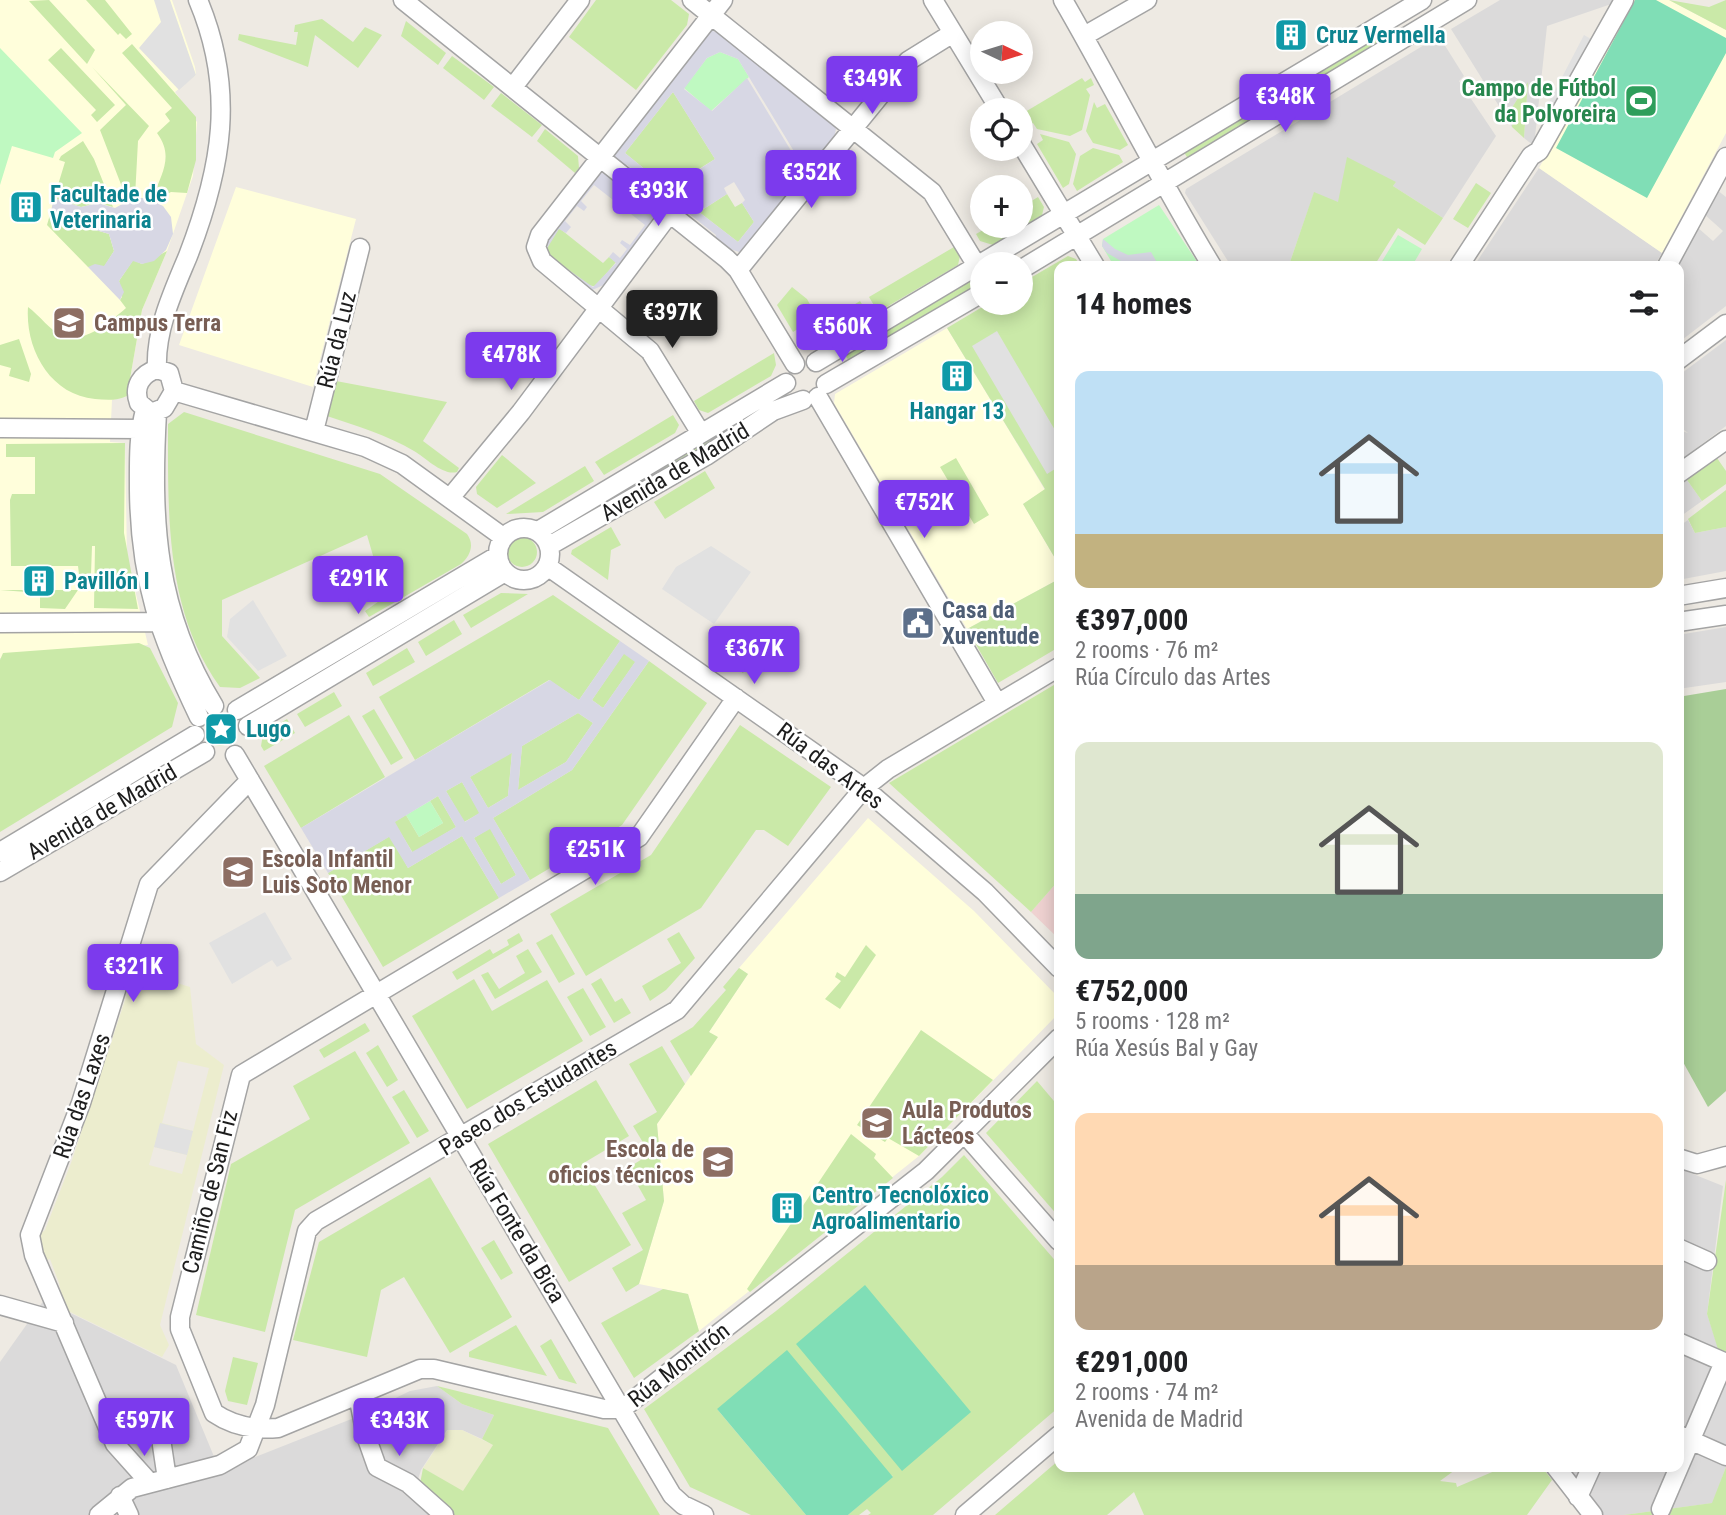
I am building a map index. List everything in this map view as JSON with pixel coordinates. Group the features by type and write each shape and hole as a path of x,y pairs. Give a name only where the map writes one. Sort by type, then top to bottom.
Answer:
{"street":[{"path":"157,369 159,338 205,211 217,167 221,99 214,50 198,0"},
{"path":"402,0 738,270 795,364"},
{"path":"513,87 580,0"},
{"path":"692,0 853,126 932,192 970,254"},
{"path":"701,432 650,351 541,261 536,247 540,235 723,0"},
{"path":"933,0 993,98"},
{"path":"1063,0 1150,162 1209,261"},
{"path":"1084,36 1147,0"},
{"path":"1001,252 1422,0"},
{"path":"1033,263 1164,186 1467,0"},
{"path":"1462,261 1531,156 1539,151 1624,0"},
{"path":"738,270 908,61 953,33"},
{"path":"1670,261 1726,157"},
{"path":"1032,161 1092,261"},
{"path":"450,498 521,412 670,213"},
{"name":"Rúa da Luz","path":"314,431 360,248"},
{"path":"816,362 970,270"},
{"name":"Avenida de Madrid","path":"549,546 706,456 773,411 816,394 970,300"},
{"path":"1684,356 1726,324"},
{"path":"805,360 816,362 825,372 816,394 792,394 786,383 788,372 795,364 805,360"},
{"path":"151,411 139,403 137,389 144,376 157,369 169,373 174,391 169,402 151,411 140,429 140,542 164,619 201,684 207,711 195,735 205,752 225,758 235,755 247,741 248,726 237,710 228,706 207,711"},
{"name":"Avenida de Madrid","path":"538,531 786,383"},
{"path":"174,391 365,447 402,464 503,537"},
{"path":"816,394 997,703"},
{"path":"151,411 157,547 164,619"},
{"path":"0,428 140,429"},
{"path":"1684,470 1726,440"},
{"path":"501,564 523,580 532,578 547,566 549,546 538,531 516,528 503,537"},
{"path":"501,564 503,537"},
{"path":"237,710 501,564"},
{"path":"248,726 501,564"},
{"name":"Rúa das Artes","path":"547,566 864,788 985,892 1054,963"},
{"path":"1684,595 1726,588"},
{"path":"1684,621 1726,615"},
{"path":"0,623 164,619"},
{"name":"Paseo dos Estudantes","path":"258,1430 307,1231 316,1221 677,1010 864,788 888,769 1054,670"},
{"name":"Camiño de San Fiz","path":"258,1430 224,1420 214,1413 180,1329 180,1317 236,1085 241,1075 639,837 736,698"},
{"name":"Avenida de Madrid","path":"0,852 195,735"},
{"name":"Avenida de Madrid","path":"0,872 205,752"},
{"name":"Rúa Fonte da Bica","path":"235,755 672,1495 683,1506 704,1515"},
{"name":"Rúa das Laxes","path":"64,1323 30,1244 34,1224 81,1103 149,884 250,780"},
{"name":"Rúa Montirón","path":"258,1430 278,1428 420,1369 434,1368 604,1409 622,1409 905,1188 1054,1043"},
{"path":"964,1133 1054,1235"},
{"path":"1684,1160 1697,1164 1726,1156"},
{"path":"1684,1251 1707,1261"},
{"path":"0,1306 64,1323 115,1444 158,1481"},
{"path":"1684,1345 1724,1362 1684,1437 1726,1456"},
{"path":"358,1395 366,1437 377,1467 408,1483 444,1515"},
{"path":"99,1515 120,1496 158,1481 220,1465 248,1449 258,1430"},
{"path":"158,1481 160,1432"},
{"path":"965,1515 1054,1439"},
{"path":"1559,1472 1593,1515"},
{"path":"1578,1497 1589,1472"},
{"path":"1661,1509 1673,1472"},
{"path":"120,1496 129,1515"}],"shaded area":[{"name":"Campus Terra","path":"0,0 172,0 195,67 196,75 175,92 197,122 193,176 167,251 142,310 127,396 112,400 110,442 125,443 127,556 148,645 0,658"},
{"path":"154,0 170,0 196,75 179,90 139,48 161,22"},
{"path":"1500,0 1623,0 1547,26 1534,146 1524,138 1528,83 1513,106 1512,127 1451,29"},
{"name":"Campo de Fútbol da Polvoreira","path":"1632,0 1669,0 1726,30 1726,133 1662,253 1539,168"},
{"path":"710,30 724,35 724,38 830,119 836,129 834,138 825,150 821,150 749,243 750,246 739,252 727,248 715,239 716,235 627,165 623,167 614,155 619,142 623,143 695,52 693,46","holes":["720,52 738,59 795,153 793,154 747,78 712,111 684,89 707,58","673,92 715,159 686,178 689,184 674,193 625,153","734,182 745,200 742,203 754,222 738,242 699,212 727,194 724,188"]},
{"path":"1584,35 1598,43 1556,121 1548,104"},
{"path":"1439,36 1464,76 1459,81 1496,136 1443,218 1393,186 1396,182 1338,203 1314,193 1290,261 1228,261 1185,193 1186,189"},
{"path":"1539,168 1662,253 1657,261 1477,261"},
{"path":"596,174 613,176 647,206 650,205 655,220 606,284 590,291 548,259 542,242","holes":["594,185 645,225 630,245 622,240 620,243 627,249 620,258 613,252 609,257 616,263 593,287 549,256 546,250 559,229 566,233 571,227 565,221 577,206 584,211 587,207 581,201"]},
{"path":"236,187 356,219 313,387 179,345"},
{"path":"1717,190 1726,197 1726,306 1684,338 1684,261 1680,261 1697,227 1713,241 1723,231 1704,214"},
{"path":"135,197 149,199 163,206 171,217 173,234 166,250 154,261 142,264 133,261 119,281 124,292 120,300 88,267 95,264 104,266 114,251 109,234 89,228 78,218 51,211 54,198 81,207 98,203 115,208"},
{"path":"1103,239 1128,255 1151,252 1156,261 1121,261 1107,253 1102,246"},
{"path":"947,328 1045,490 1023,504 1054,557 1054,582 967,629 834,403 835,394"},
{"path":"997,331 1054,428 1054,470 1047,474 972,346"},
{"path":"1726,340 1726,426 1684,458 1684,432 1688,433 1684,430 1684,372"},
{"path":"1687,480 1702,501 1684,514 1684,482"},
{"path":"1688,520 1695,533 1726,527 1726,571 1684,579 1684,523"},
{"path":"711,546 751,572 714,624 662,589 676,567"},
{"path":"253,600 287,656 258,671 227,637 230,619"},
{"path":"1726,627 1726,682 1684,688 1684,634"},
{"path":"620,641 649,661 572,770 493,818 530,880 499,898 462,836 408,868 389,837 328,873 301,828 550,680 579,700","holes":["624,654 635,662 603,708 592,700","578,713 593,723 566,762 518,790 522,746","512,753 508,796 488,808 470,777","462,782 479,813 465,822 446,791","438,796 456,827 412,852 395,822","490,829 516,875 501,884 474,838"]},
{"path":"868,818 974,911 1054,993 1054,1018 919,1156 699,1331 688,1294 639,1284 664,1201 657,1124 717,1038 709,1032 748,974 739,968"},
{"path":"1054,886 1054,934 1031,912"},
{"path":"265,912 292,959 277,967 272,960 232,984 209,943"},
{"path":"135,970 190,987 196,1044 224,1065 160,1325 169,1345 162,1357 64,1309 59,1283 50,1259 44,1261 38,1235 45,1230 71,1163","holes":["178,1061 209,1068 193,1131 162,1123","154,1147 187,1155 182,1174 149,1165"]},
{"path":"160,1123 193,1131 187,1155 154,1147"},
{"path":"1684,1170 1723,1186 1707,1314 1726,1371 1726,1467 1713,1503 1624,1515 1601,1515 1569,1472 1684,1472"},
{"path":"44,1300 176,1365 220,1471 354,1418 410,1391 437,1386 462,1404 494,1415 482,1439 462,1430 447,1430 421,1470 416,1486 452,1515 0,1515 0,1362"},
{"path":"448,1430 462,1430 493,1445 463,1492 423,1468"}],"green space":[{"path":"49,0 95,50 87,64 29,1"},
{"path":"86,0 105,0 132,34 126,39 120,33 118,35"},
{"path":"596,0 671,0 689,14 687,25 636,90 569,37"},
{"name":"Campo de Fútbol da Polvoreira","path":"1635,0 1656,0 1726,38 1726,53 1647,198 1556,148"},
{"path":"1669,0 1709,7 1726,0 1726,30"},
{"path":"322,19 353,42 365,27 382,35 358,68 315,35 308,67 238,40 239,34 296,45 298,32 294,32 295,25"},
{"path":"406,21 446,53 438,65 401,36"},
{"path":"1394,27 1397,32 1304,88 1301,82"},
{"path":"132,44 196,117 196,160 187,193 171,192 157,199 153,197 166,157 157,133 170,121 165,114 172,108 122,53"},
{"path":"0,48 82,133 55,152 53,158 12,146 0,185"},
{"path":"61,48 115,105 97,122 91,115 96,110 48,60"},
{"path":"720,52 738,59 749,77 711,111 684,88 707,58"},
{"path":"452,56 494,87 484,100 443,68"},
{"path":"92,67 149,126 138,141 135,197 127,200 100,130 126,105"},
{"path":"1082,78 1085,82 1091,78 1094,85 1086,89 1090,95 1082,130 1070,136 1037,129 1033,123 1033,107"},
{"path":"1528,82 1524,138 1512,127 1513,106"},
{"path":"1294,87 1297,92 1198,151 1190,162 1182,149 1195,145"},
{"path":"673,92 715,159 686,177 689,184 674,193 625,153"},
{"path":"501,93 542,125 532,137 491,106"},
{"path":"1094,102 1097,108 1105,104 1128,145 1120,150 1093,143 1086,131"},
{"path":"545,129 578,156 579,168 575,173 537,141"},
{"path":"1040,134 1069,142 1076,154 1069,184 1063,188 1037,144 1043,140"},
{"path":"83,141 94,159 113,207 98,203 81,207 54,198 65,162 59,160 61,156"},
{"path":"1093,148 1119,155 1123,162 1077,191 1073,184 1080,156"},
{"path":"1347,157 1396,182 1393,186 1443,218 1425,245 1398,228 1377,261 1290,261 1314,192 1338,202"},
{"path":"1476,183 1491,193 1468,228 1453,219"},
{"path":"727,194 735,207 742,203 754,222 738,242 699,212"},
{"path":"1038,197 1044,207 1042,215 1033,221 1033,200"},
{"path":"1159,205 1197,261 1111,261 1102,246 1103,239"},
{"path":"51,211 78,218 89,228 109,234 114,251 104,267 88,267 47,225"},
{"path":"559,228 603,263 609,257 616,262 596,286 575,277 548,251 546,246"},
{"path":"1398,235 1422,249 1415,261 1382,261"},
{"path":"978,238 1004,238 993,245"},
{"path":"954,247 960,256 958,265 878,312 869,297"},
{"path":"167,251 142,310 127,396 119,399 95,399 79,396 65,389 53,379 36,354 28,323 28,307 62,336 70,338 88,335 126,308 120,300 122,297 119,281 133,260 142,264"},
{"path":"1068,256 1077,261 1059,261"},
{"path":"1054,264 1054,557 1023,504 1045,489 947,328 970,314 1033,315 1033,276"},
{"path":"970,281 970,289 849,361 845,355"},
{"path":"792,287 807,299 817,317 793,332 777,305"},
{"path":"860,301 869,316 816,348 806,347 798,340"},
{"path":"19,339 31,374 29,382 9,376 11,368 0,365 0,345"},
{"path":"774,353 776,365 771,376 708,413 699,410 694,401"},
{"path":"336,381 447,402 423,441 459,468 457,472 440,469 404,445 327,416"},
{"path":"765,404 768,409 583,519 580,513"},
{"path":"184,412 380,474 467,534 471,542 469,554 461,564 369,617 365,611 385,597 367,535 222,600 222,636 260,678 240,688 220,687 202,658 189,626 179,594 173,560 168,492 168,424"},
{"path":"673,415 679,425 675,433 604,475 595,462"},
{"path":"125,443 124,533 138,609 94,608 95,546 92,546 91,574 79,574 78,566 11,566 10,500 12,494 35,494 35,457 6,457 6,444"},
{"path":"502,455 536,483 497,508 477,494 476,487"},
{"path":"956,458 989,515 974,524 940,467"},
{"path":"1717,458 1726,471 1726,484 1702,501 1687,480"},
{"path":"585,466 594,481 543,512 506,514"},
{"path":"705,471 715,488 665,519 654,502"},
{"path":"1726,490 1726,527 1695,533 1688,519"},
{"path":"611,527 621,545 611,550 608,580 571,554 572,550"},
{"path":"522,537 533,541 537,552 533,563 522,567 511,563 507,552 511,541"},
{"path":"1054,582 1054,650 998,683 967,629"},
{"path":"0,590 78,590 65,609 40,608 40,593"},
{"path":"501,593 528,594 471,628 463,615"},
{"path":"553,595 620,641 579,700 549,680 415,760 379,697"},
{"path":"454,620 462,634 426,656 418,642"},
{"path":"720,641 751,662 743,673 712,652"},
{"path":"139,643 150,648 178,703 172,727 0,832 0,660 3,653"},
{"path":"407,648 415,662 373,686 366,673"},
{"path":"624,653 636,661 603,708 592,700"},
{"path":"649,661 707,703 622,825 530,880 493,818 572,770"},
{"path":"1054,685 1054,886 1031,912 889,783"},
{"path":"1726,689 1726,1091 1708,1107 1684,1064 1684,696"},
{"path":"334,692 342,706 305,727 297,714"},
{"path":"374,709 403,758 391,765 362,716"},
{"path":"578,713 593,723 566,762 518,790 522,746"},
{"path":"349,715 385,777 301,828 264,766"},
{"path":"220,716 231,720 235,731 231,742 220,746 209,742 205,731 209,720"},
{"path":"287,719 295,733 264,751 261,746 263,734"},
{"path":"740,725 831,787 788,846 764,830 756,830 701,908 586,976 550,914 651,855"},
{"path":"512,752 508,796 488,808 470,777"},
{"path":"462,782 480,813 464,822 446,791"},
{"path":"438,796 456,827 413,853 394,822 406,815 419,837 443,823 430,801"},
{"path":"430,801 443,823 419,837 406,815"},
{"path":"490,828 516,875 501,884 474,838"},
{"path":"390,836 408,868 462,836 499,898 383,967 328,873"},
{"path":"679,932 695,958 666,990 650,1001 642,986 681,963 667,939"},
{"path":"519,933 523,941 457,980 452,972 490,949 493,954 509,945 507,940"},
{"path":"552,934 575,974 559,983 536,943"},
{"path":"866,945 876,955 840,1009 825,999 841,981 835,977 837,972 845,977"},
{"path":"528,949 542,972 495,999 481,975 488,972 499,989 525,973 516,956"},
{"path":"739,968 748,974 709,1032 718,1037 691,1076 670,1041 693,1027 726,990 723,987"},
{"path":"601,978 615,1002 622,998 631,1013 614,1023 591,984"},
{"path":"474,979 492,1011 547,980 583,1041 467,1109 412,1016"},
{"path":"583,988 606,1027 590,1036 567,997"},
{"path":"365,1023 370,1031 324,1058 319,1050"},
{"path":"921,1030 993,1080 919,1156 888,1138 885,1142 857,1125"},
{"path":"378,1045 398,1080 387,1087 366,1053"},
{"path":"662,1046 685,1084 657,1124 664,1201 639,1284 626,1292 612,1268 643,1250 622,1213 646,1200 628,1168 650,1154 633,1126 657,1112 629,1064"},
{"path":"355,1051 410,1143 295,1210 265,1332 196,1315 231,1164 310,1119 293,1086"},
{"path":"596,1080 629,1136 582,1164 631,1245 569,1282 488,1144"},
{"path":"1037,1081 1054,1101 1054,1211 986,1133"},
{"path":"404,1090 429,1131 417,1138 392,1097"},
{"path":"851,1134 876,1154 874,1158 893,1178 750,1292 747,1289"},
{"path":"964,1155 1054,1259 1054,1411 933,1515 868,1515 871,1513 867,1509 859,1515 848,1515 893,1476 717,1409 806,1515 751,1515 690,1487 644,1409 776,1311 942,1177"},
{"path":"430,1177 512,1317 450,1353 404,1277 381,1290 367,1357 293,1340 319,1242"},
{"path":"1726,1180 1726,1375 1707,1314"},
{"path":"494,1240 513,1273 501,1280 481,1248"},
{"path":"865,1285 971,1412 902,1471 796,1344"},
{"path":"663,1289 688,1294 699,1331 634,1378 601,1323"},
{"path":"516,1325 547,1376 469,1357 469,1352"},
{"path":"551,1339 577,1384 559,1379 540,1346"},
{"path":"787,1350 893,1477 848,1515 806,1515 717,1409"},
{"path":"233,1357 258,1363 247,1405 228,1401 225,1391"},
{"path":"437,1386 608,1428 660,1515 453,1515 419,1489 423,1468 463,1491 493,1445 482,1439 494,1415 462,1404"},
{"path":"1054,1464 1054,1472 1452,1472 1440,1481 1456,1483 1457,1487 1492,1472 1546,1472 1552,1480 1527,1515 1144,1515 1134,1492 1107,1515 995,1515"},
{"path":"1726,1467 1726,1515 1624,1515 1712,1503"}],"place":[{"name":"Cruz Vermella","path":"1291,35"},
{"name":"Campo de Fútbol da Polvoreira","path":"1641,101"},
{"name":"Facultade de Veterinaria","path":"26,207"},
{"name":"Campus Terra","path":"69,323"},
{"name":"Hangar 13","path":"957,376"},
{"name":"Pavillón I","path":"39,581"},
{"name":"Casa da Xuventude","path":"918,623"},
{"name":"Lugo","path":"221,729"},
{"name":"Escola Infantil Luis Soto Menor","path":"238,872"},
{"name":"Aula Produtos Lácteos","path":"877,1123"},
{"name":"Escola de oficios técnicos","path":"718,1162"},
{"name":"Centro Tecnolóxico Agroalimentario","path":"787,1208"}]}
